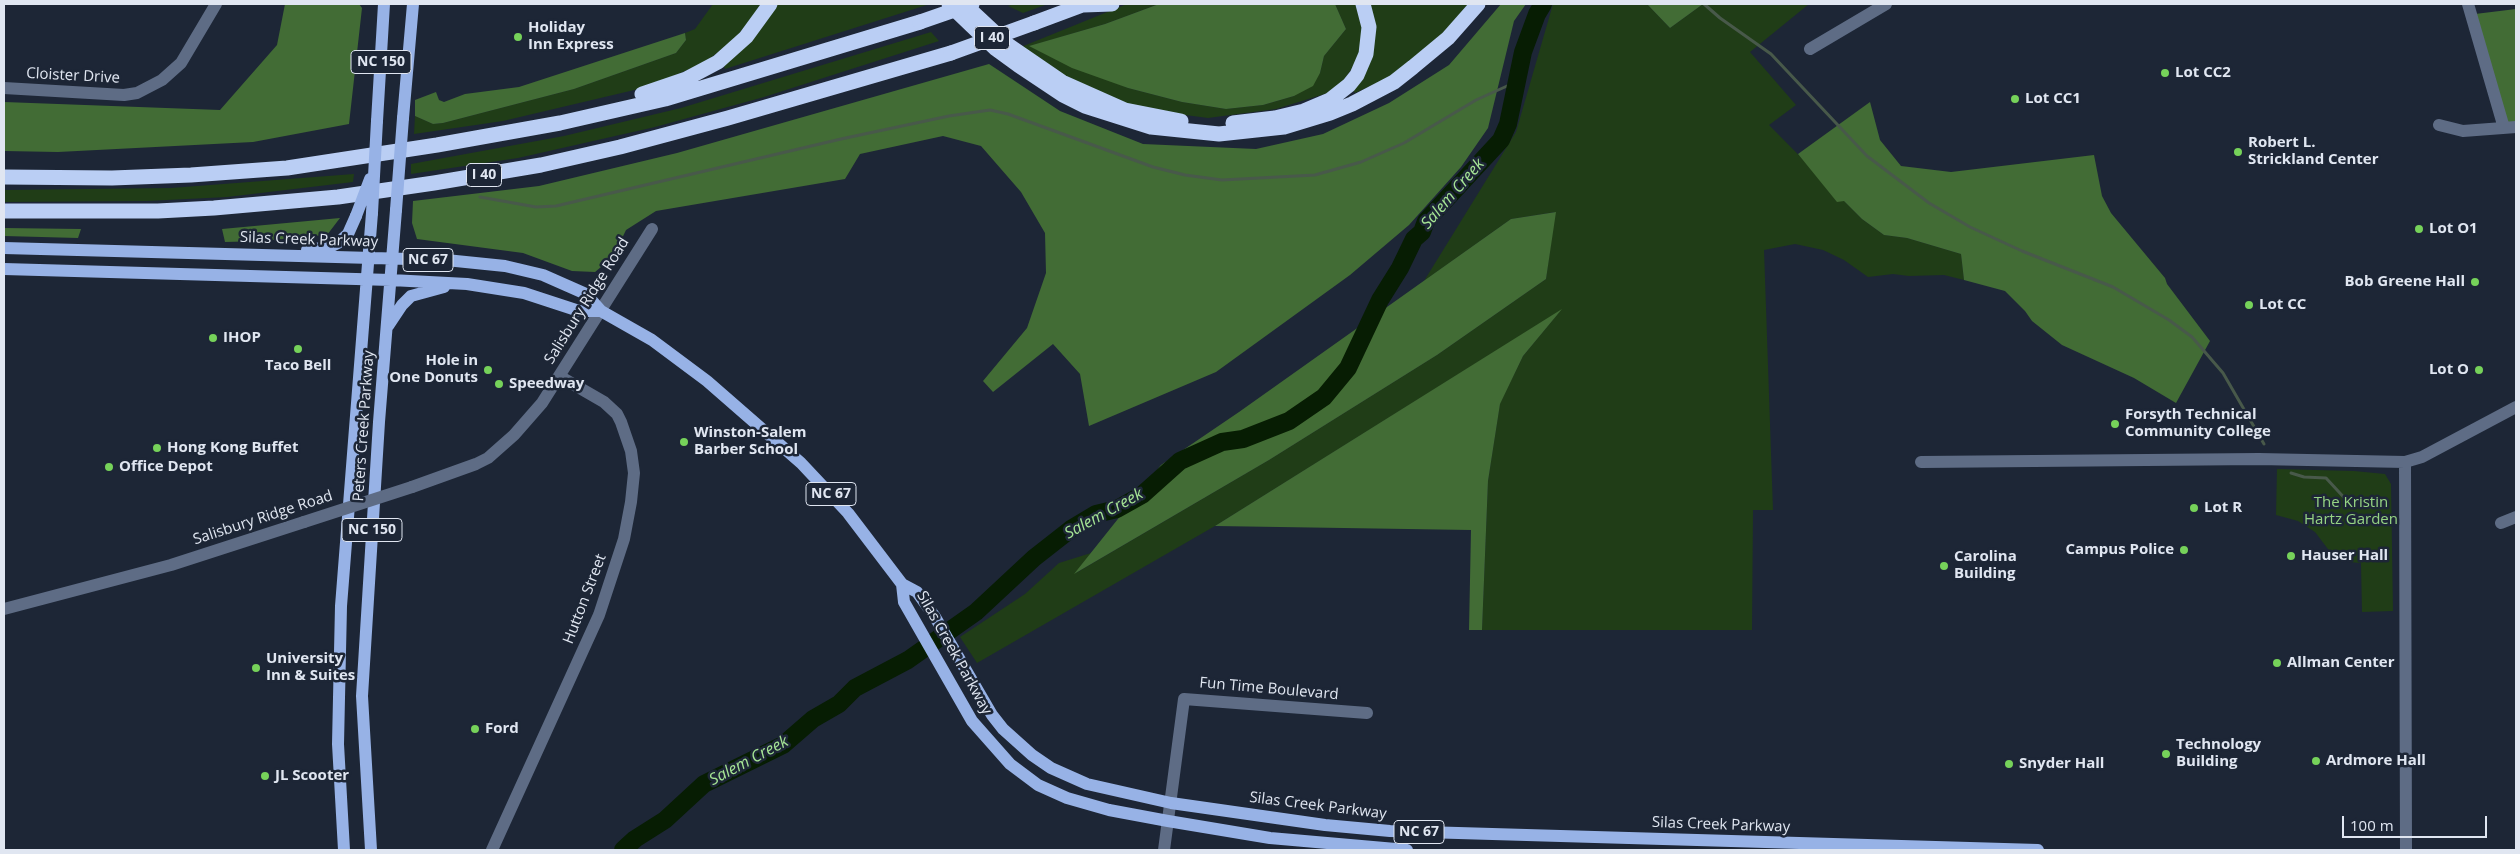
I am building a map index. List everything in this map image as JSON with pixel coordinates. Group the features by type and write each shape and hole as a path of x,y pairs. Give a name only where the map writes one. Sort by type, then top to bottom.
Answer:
{"highway":[{"path":"560,123 578,110 667,87 705,70 718,62 746,37 770,4"},
{"path":"949,4 996,49 1064,96 1085,106 1151,127 1219,134 1284,127 1330,113 1359,100 1394,82 1413,67 1448,38 1478,4"},
{"path":"964,4 1025,58 1081,92 1139,114 1210,124 1254,121 1290,114 1318,106 1339,93 1357,75 1366,54 1369,27 1362,4"},
{"name":"I 40","path":"4,177 112,178 287,168 438,145 560,123 665,98 920,22 972,4"},
{"path":"1084,4 1112,4"},
{"name":"I 40","path":"4,212 158,211 214,208 338,197 541,165 620,147 728,118 951,53 1084,4"}],"main road":[{"name":"Peters Creek Parkway","path":"344,850 338,744 342,606 369,258 384,4"},
{"name":"Peters Creek Parkway","path":"371,850 362,696 387,327 413,4"},
{"path":"262,255 330,247 348,234 374,167"},
{"name":"Silas Creek Parkway","path":"4,248 446,260 505,266 543,275 586,294 601,311 670,353 769,433 831,493 880,552 902,584 917,592 935,617 992,715 1015,742 1032,756 1058,771 1087,784 1171,803 1325,825 1390,831 1908,849 2038,850"},
{"path":"4,269 367,279"},
{"name":"NC 67","path":"367,279 494,287 524,293 579,312 601,311"},
{"path":"387,327 402,305 411,296 456,284"},
{"name":"Silas Creek Parkway","path":"902,584 904,602 972,721 1010,764 1038,785 1066,798 1109,810 1168,821 1270,838 1406,850"}],"street":[{"name":"Cloister Drive","path":"4,88 124,95 137,93 162,80 181,63 216,4"},
{"path":"1810,49 1886,4"},
{"path":"2439,125 2463,131 2510,128 2468,4"},
{"name":"Salisbury Ridge Road","path":"4,609 171,565 412,487 488,458 514,435 538,408 652,229"},
{"name":"Hutton Street","path":"492,850 600,615 622,548 631,502 633,466 628,438 622,422 604,402 559,376"},
{"path":"1921,462 2258,459 2406,462 2422,457 2516,407"},
{"path":"2406,462 2406,850"},
{"path":"2501,523 2516,517"},
{"name":"Fun Time Boulevard","path":"1171,803 1184,698 1367,713"},
{"path":"1164,850 1171,803"}],"green space":[{"path":"285,4 359,4 362,8 349,124 253,142 58,152 4,151 4,102 220,110 277,45"},
{"path":"713,4 762,4 735,39 704,63 647,87 503,121 414,134 415,116 433,124 443,123 574,89 676,53 686,40 685,33 695,29"},
{"path":"774,4 930,4 725,69 723,63"},
{"path":"1014,4 1048,4 1023,13 1008,6"},
{"path":"1127,4 1159,4 1105,24 1030,46 1128,88 1182,102 1226,109 1263,105 1294,96 1320,73 1324,56 1346,29 1335,4 1356,4 1362,24 1363,38 1356,63 1340,85 1331,92 1276,109 1208,118 1140,109 1075,84 1021,47"},
{"path":"1159,4 1335,4 1346,29 1324,56 1320,73 1313,86 1294,96 1263,105 1226,109 1182,102 1128,88 1072,68 1029,46 1105,24"},
{"path":"1367,4 1470,4 1436,40 1388,78 1355,93 1351,88 1359,78"},
{"path":"1501,4 1526,4 1514,21 1488,128 1461,167 1409,225 1350,275 1216,372 1089,426 1080,374 1053,344 993,392 983,381 1027,328 1046,273 1045,233 1021,192 981,146 943,136 860,154 845,179 656,211 626,230 613,257 595,272 572,271 523,253 417,239 412,223 413,201 539,186 677,153 989,64 1060,111 1143,144 1256,149 1323,134 1389,103 1449,65"},
{"path":"1553,4 1647,4 1670,28 1703,4 1809,4 1750,52 1796,105 1769,125 1862,219 1884,235 1907,238 1961,254 1964,280 1944,275 1909,276 1893,274 1868,277 1844,260 1823,250 1795,244 1764,250 1773,510 1753,510 1752,630 1482,630 1488,481 1500,403 1523,356 1560,311 1215,526 977,663 960,637 1025,594 1059,563 1091,553 1076,573 1269,460 1437,355 1546,279 1555,212 1511,219 1424,281 1516,132"},
{"path":"1647,4 1703,4 1670,28"},
{"path":"2516,9 2516,122 2507,122 2475,14"},
{"path":"931,32 939,41 764,97 655,127 518,158 411,174 411,164 564,136 681,108"},
{"path":"685,33 686,40 676,53 574,89 443,123 433,124 415,116 415,100 436,92 439,100 444,102 465,94 519,87"},
{"path":"1870,102 1880,140 1901,166 1951,172 2094,155 2102,196 2111,213 2165,278 2167,284 2210,341 2176,403 2134,378 2062,345 2032,321 2005,291 1964,280 1961,254 1907,238 1884,235 1862,219 1844,201 1837,202 1798,154"},
{"path":"354,174 353,182 227,197 147,201 4,202 4,190 171,188"},
{"path":"1556,212 1546,279 1437,355 1269,460 1074,574 1161,465 1511,219"},
{"path":"340,218 327,235 263,241 225,242 222,229"},
{"path":"4,228 81,229 78,238 4,236"},
{"path":"1562,309 1523,356 1500,404 1488,481 1482,630 1469,630 1471,530 1215,526"},
{"name":"The Kristin Hartz Garden","path":"2277,469 2354,471 2385,474 2391,484 2393,611 2362,612 2361,563 2337,561 2315,532 2298,521 2276,515"}],"waterway":[{"name":"Salem Creek","path":"623,850 635,839 665,820 704,784 783,745 813,719 839,704 855,688 908,660 976,612 1034,558 1071,529 1096,514 1117,509 1142,495 1180,461 1222,442 1243,439 1289,421 1324,397 1348,368 1380,300 1400,268 1414,239 1422,232 1426,221 1501,140 1508,124 1523,52 1537,14 1543,4"},
{"path":"1704,4 1720,18 1771,54 1867,156 1929,203 1970,227 2022,251 2113,287 2169,320 2192,337 2223,373 2264,444"},
{"path":"480,197 536,207 556,206 841,139 949,116 990,110 1008,114 1153,167 1185,175 1222,180 1315,175 1361,162 1404,143 1476,100 1516,82"},
{"path":"2291,473 2304,477 2326,478 2350,504"}],"place":[{"name":"Holiday Inn Express","path":"518,37"},
{"name":"Lot CC2","path":"2165,73"},
{"name":"Lot CC1","path":"2015,99"},
{"name":"Robert L. Strickland Center","path":"2238,152"},
{"name":"Lot O1","path":"2419,229"},
{"name":"Bob Greene Hall","path":"2475,282"},
{"name":"Lot CC","path":"2249,305"},
{"name":"IHOP","path":"213,338"},
{"name":"Taco Bell","path":"298,349"},
{"name":"Hole in One Donuts","path":"488,370"},
{"name":"Lot O","path":"2479,370"},
{"name":"Speedway","path":"499,384"},
{"name":"Forsyth Technical Community College","path":"2115,424"},
{"name":"Winston-Salem Barber School","path":"684,442"},
{"name":"Hong Kong Buffet","path":"157,448"},
{"name":"Office Depot","path":"109,467"},
{"name":"Lot R","path":"2194,508"},
{"name":"Campus Police","path":"2184,550"},
{"name":"Hauser Hall","path":"2291,556"},
{"name":"Carolina Building","path":"1944,566"},
{"name":"Allman Center","path":"2277,663"},
{"name":"University Inn & Suites","path":"256,668"},
{"name":"Ford","path":"475,729"},
{"name":"Technology Building","path":"2166,754"},
{"name":"Ardmore Hall","path":"2316,761"},
{"name":"Snyder Hall","path":"2009,764"},
{"name":"JL Scooter","path":"265,776"}]}
